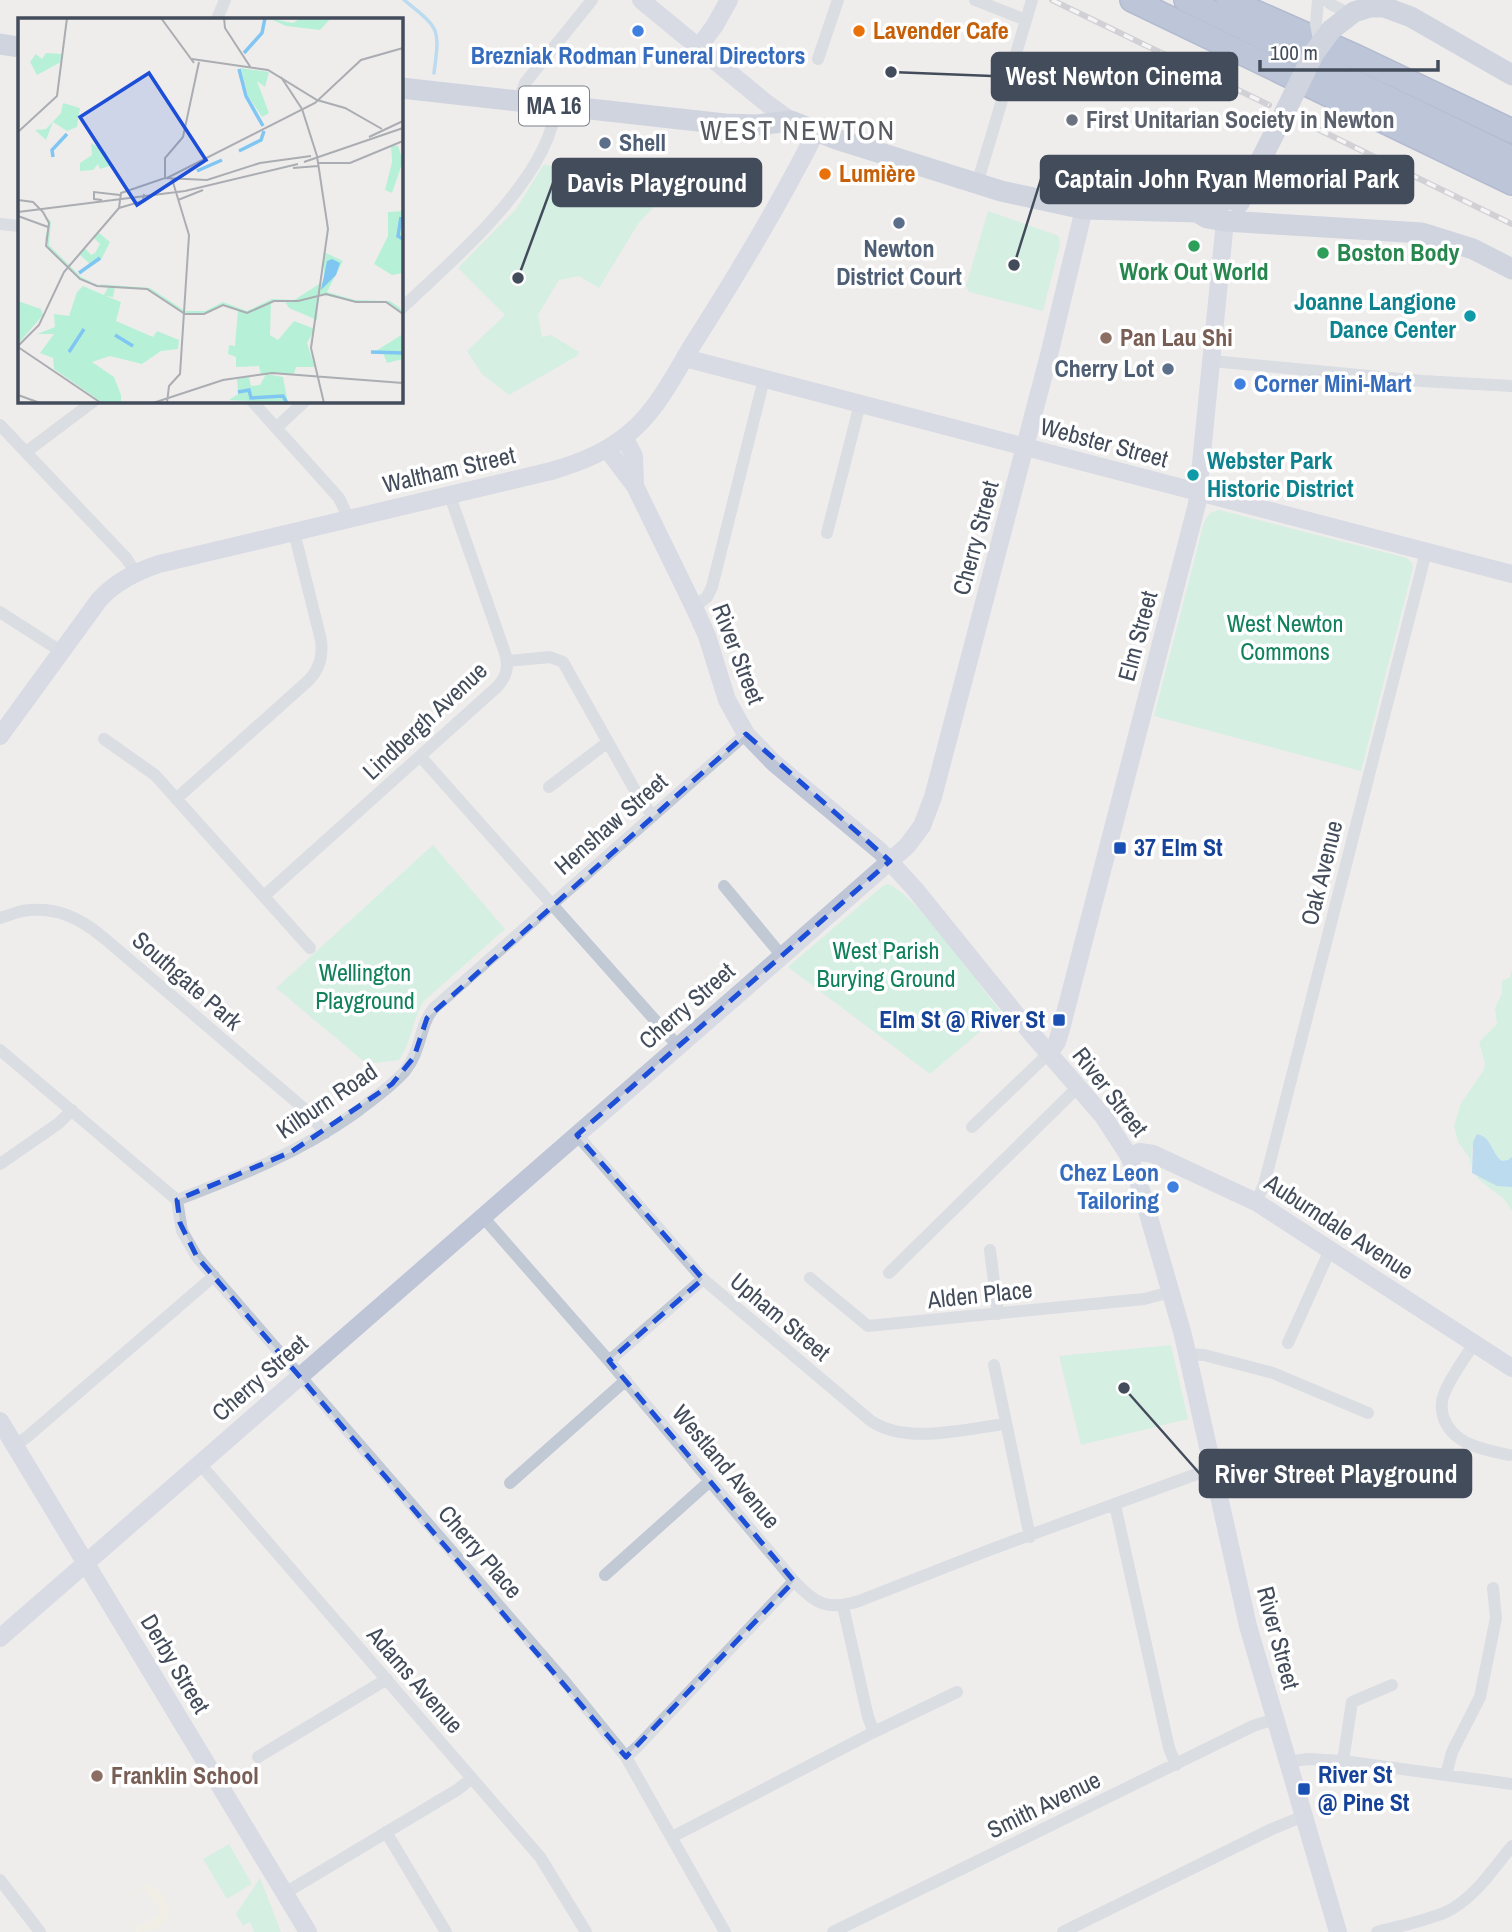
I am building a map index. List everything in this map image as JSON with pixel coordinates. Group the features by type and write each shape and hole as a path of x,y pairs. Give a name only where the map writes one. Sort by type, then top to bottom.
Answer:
{"highway":[{"path":"1132,0 1512,183"},
{"path":"1186,0 1512,158"},
{"path":"1228,0 1357,57 1512,131"}],"main road":[{"path":"1225,221 1236,209 1245,192 1322,33 1350,14 1375,6 1397,11 1511,73"},
{"path":"0,44 18,47"},
{"name":"MA 16","path":"402,88 742,125 791,121 816,132 977,184 1023,197 1084,209 1197,212 1245,192"},
{"name":"MA 16","path":"1197,212 1207,218 1225,221 1422,233 1473,249 1512,269"}],"street":[{"path":"217,18 225,0"},
{"path":"518,102 524,82 592,0"},
{"path":"641,0 791,121"},
{"path":"699,47 729,0"},
{"path":"818,59 838,0"},
{"path":"975,0 1026,20"},
{"path":"1318,0 1322,33"},
{"path":"1326,0 1350,14"},
{"path":"977,184 1032,1"},
{"path":"402,308 487,226 514,194 547,139 556,106"},
{"name":"Waltham Street","path":"0,736 99,600 110,588 136,573 159,564 560,468 607,449 624,437 648,414 685,358 772,216 816,132"},
{"name":"Cherry Street","path":"0,1638 782,956 919,832 931,806 1084,209"},
{"name":"Elm Street","path":"1049,1053 1061,1029 1199,493 1225,221"},
{"path":"0,224 18,226"},
{"name":"Webster Street","path":"685,358 1512,574"},
{"path":"1212,360 1422,381 1512,386"},
{"path":"694,607 707,597 712,587 764,379"},
{"path":"26,452 93,402"},
{"path":"253,402 342,502 349,519"},
{"path":"276,428 304,402"},
{"path":"827,533 860,404"},
{"path":"0,425 126,558 136,573"},
{"name":"River Street","path":"624,437 634,456 635,486"},
{"name":"River Street","path":"607,449 635,486 707,636 727,700 746,734 774,763 890,861 936,912 1109,1123 1129,1156 1187,1354 1245,1613 1338,1932"},
{"name":"Lindbergh Avenue","path":"264,896 500,684 506,674 507,662 450,496"},
{"path":"177,799 309,680 319,665 322,654 321,640 294,532"},
{"name":"Oak Avenue","path":"1256,1202 1264,1185 1426,552"},
{"path":"0,612 62,652"},
{"path":"507,662 550,657 563,662 641,801 653,816"},
{"name":"Henshaw Street","path":"678,1046 552,904 746,734"},
{"path":"104,739 155,775 310,948"},
{"path":"549,787 608,742"},
{"path":"420,756 552,904"},
{"path":"724,886 782,956"},
{"name":"Kilburn Road","path":"177,1200 269,1163 325,1133 363,1107 401,1075 417,1052 431,1012 552,904"},
{"name":"Southgate Park","path":"2,918 21,911 47,910 67,913 80,920 307,1111 325,1133"},
{"path":"0,1050 177,1200"},
{"path":"972,1127 1049,1053"},
{"path":"889,1273 1078,1087"},
{"path":"0,1164 59,1123 72,1110"},
{"name":"Upham Street","path":"577,1135 703,1279 866,1418 899,1433 917,1434 1004,1424"},
{"name":"Auburndale Avenue","path":"1129,1156 1140,1152 1153,1154 1256,1202 1512,1368"},
{"name":"Cherry Place","path":"177,1200 185,1238 193,1251 566,1683 626,1757 725,1932"},
{"name":"Westland Avenue","path":"483,1217 609,1361 794,1581 818,1602 843,1606"},
{"path":"990,1250 998,1314"},
{"path":"1288,1343 1330,1250"},
{"path":"14,1446 214,1276"},
{"path":"609,1361 703,1279"},
{"name":"Alden Place","path":"810,1279 868,1326 1144,1299 1171,1292"},
{"path":"1474,1343 1445,1391 1442,1403 1444,1416 1453,1433 1464,1442 1509,1455"},
{"path":"1187,1354 1204,1355 1273,1373 1368,1413"},
{"path":"994,1365 1004,1424 1030,1536"},
{"path":"510,1483 626,1381"},
{"name":"Derby Street","path":"0,1420 308,1932"},
{"name":"Adams Avenue","path":"200,1464 540,1857 586,1932"},
{"path":"874,1732 868,1717 843,1606 1213,1468"},
{"path":"605,1575 710,1481"},
{"path":"1115,1505 1169,1748 1176,1765"},
{"path":"626,1757 794,1581"},
{"path":"1446,1775 1452,1752 1479,1702 1496,1625 1493,1588"},
{"path":"258,1757 387,1679"},
{"path":"1342,1761 1352,1702 1392,1685"},
{"path":"671,1837 957,1692"},
{"name":"Smith Avenue","path":"833,1932 1253,1726 1275,1719"},
{"path":"1287,1762 1308,1759 1342,1761 1512,1784"},
{"path":"285,1893 457,1790 472,1778"},
{"path":"1063,1932 1272,1829 1304,1816"},
{"path":"386,1832 446,1932"},
{"path":"1377,1932 1455,1907 1477,1887 1512,1846"},
{"path":"0,1880 40,1932"}],"highlighted area":[{"path":"746,734 890,861 577,1135 703,1279 609,1361 794,1581 626,1757 197,1257 180,1223 177,1200 291,1152 392,1084 414,1057 427,1018"}],"green space":[{"path":"544,164 662,198 638,224 599,288 579,276 559,280 538,315 542,337 551,335 579,352 577,356 509,395 482,374 467,351 505,315 458,268 516,209"},
{"path":"988,211 1059,236 1060,244 1043,311 969,292 966,286"},
{"name":"West Newton Commons","path":"1219,510 1407,558 1412,563 1413,568 1361,771 1154,716 1204,522 1210,513"},
{"name":"Wellington Playground","path":"433,845 505,929 424,1001 399,1060 367,1064 276,988"},
{"name":"West Parish Burying Ground","path":"888,884 900,891 930,922 1002,1013 930,1074 788,967"},
{"path":"1512,970 1512,1211 1505,1200 1477,1178 1487,1140 1472,1148 1471,1167 1469,1157 1458,1142 1454,1126 1461,1103 1484,1070 1485,1063 1479,1042 1497,1024 1495,1008 1502,993 1502,981 1510,977"},
{"path":"1171,1345 1188,1419 1081,1445 1059,1356"},
{"path":"229,1844 252,1884 227,1899 203,1859"},
{"path":"260,1878 281,1932 254,1932 250,1922 243,1926 236,1914"}],"sand":[{"path":"146,1884 162,1894 169,1912 157,1928 136,1932 122,1909 136,1927 158,1916 159,1908 144,1888 122,1900"}],"water":[{"path":"1477,1134 1486,1138 1502,1161 1512,1157 1512,1187 1497,1186 1472,1173 1473,1142"}],"waterway":[{"path":"404,0 425,17 435,30 437,46 434,73"}],"railway":[{"path":"1052,0 1269,105"},
{"path":"1301,121 1512,224"}],"place":[{"name":"Brezniak Rodman Funeral Directors","path":"638,31"},
{"name":"Lavender Cafe","path":"859,31"},
{"name":"West Newton Cinema","path":"891,72"},
{"name":"First Unitarian Society in Newton","path":"1072,120"},
{"name":"Shell","path":"605,143"},
{"name":"Lumière","path":"825,174"},
{"name":"Newton District Court","path":"899,223"},
{"name":"Work Out World","path":"1194,246"},
{"name":"Boston Body","path":"1323,253"},
{"name":"Captain John Ryan Memorial Park","path":"1014,265"},
{"name":"Davis Playground","path":"518,278"},
{"name":"Joanne Langione Dance Center","path":"1470,316"},
{"name":"Pan Lau Shi","path":"1106,338"},
{"name":"Cherry Lot","path":"1168,369"},
{"name":"Corner Mini-Mart","path":"1240,384"},
{"name":"Webster Park Historic District","path":"1193,475"},
{"name":"37 Elm St","path":"1120,848"},
{"name":"Elm St @ River St","path":"1059,1020"},
{"name":"Chez Leon Tailoring","path":"1173,1187"},
{"name":"River Street Playground","path":"1124,1388"},
{"name":"Franklin School","path":"97,1776"},
{"name":"River St @ Pine St","path":"1304,1789"}],"district":[{"name":"WEST NEWTON","path":"798,130"}]}
